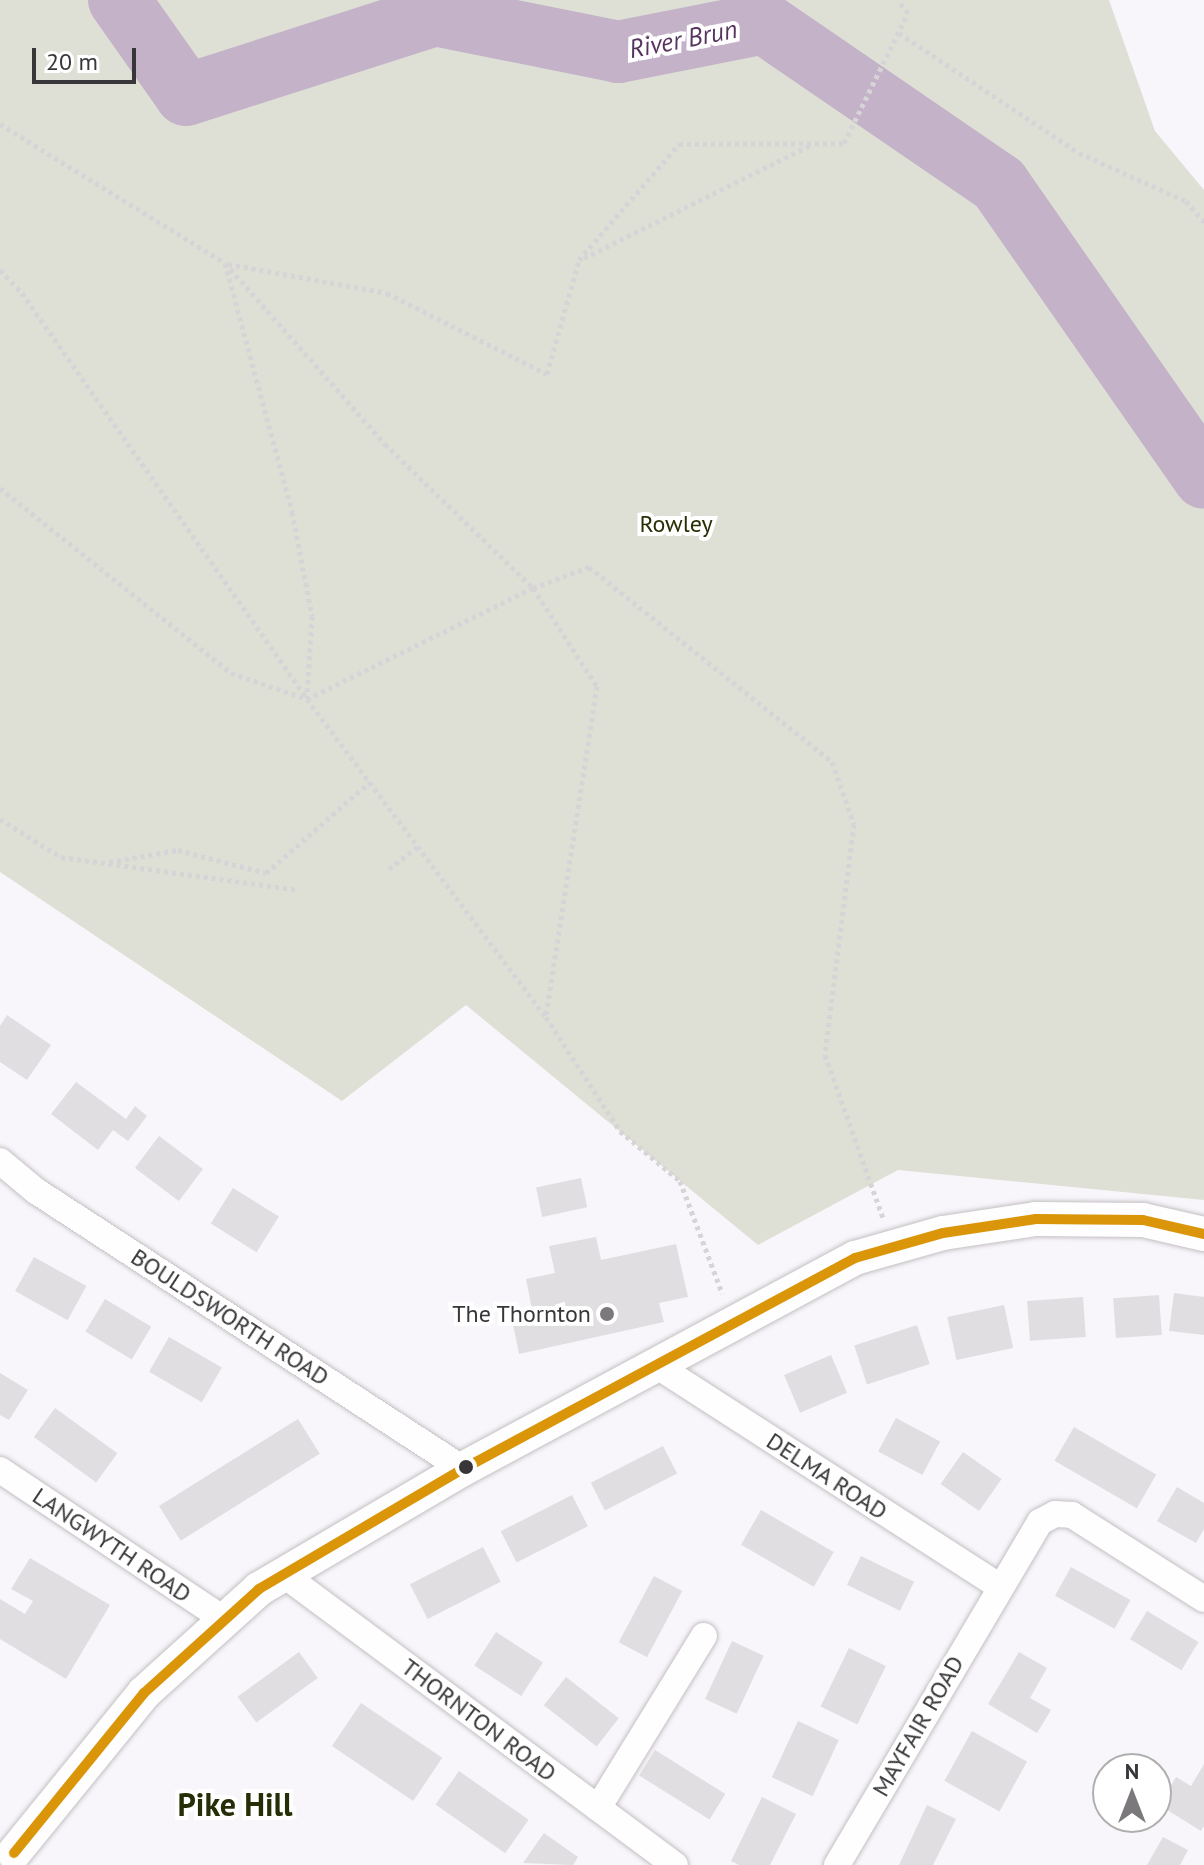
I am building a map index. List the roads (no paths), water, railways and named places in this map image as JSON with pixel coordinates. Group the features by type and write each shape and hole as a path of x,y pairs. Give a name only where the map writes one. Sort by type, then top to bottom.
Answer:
{"street":[{"name":"BOULDSWORTH ROAD","path":"0,1161 36,1191 463,1469"},
{"path":"14,1854 144,1693 225,1620 283,1574 463,1469 855,1258 894,1247 1036,1219 1143,1220 1204,1234"},
{"name":"DELMA ROAD","path":"656,1365 999,1586"},
{"name":"LANGWYTH ROAD","path":"0,1470 225,1620"},
{"name":"MAYFAIR ROAD","path":"837,1865 1027,1538 1055,1514 1072,1515 1204,1599"},
{"name":"THORNTON ROAD","path":"283,1574 675,1865"},
{"path":"598,1808 704,1636"}],"waterway":[{"name":"River Brun","path":"119,0 186,95 435,15 618,52 764,23 999,184 1204,478"}],"place":[{"name":"The Thornton","path":"607,1314"}],"district":[{"name":"Pike Hill","path":"235,1804"}],"park label":[{"name":"Rowley","path":"676,524"}]}
